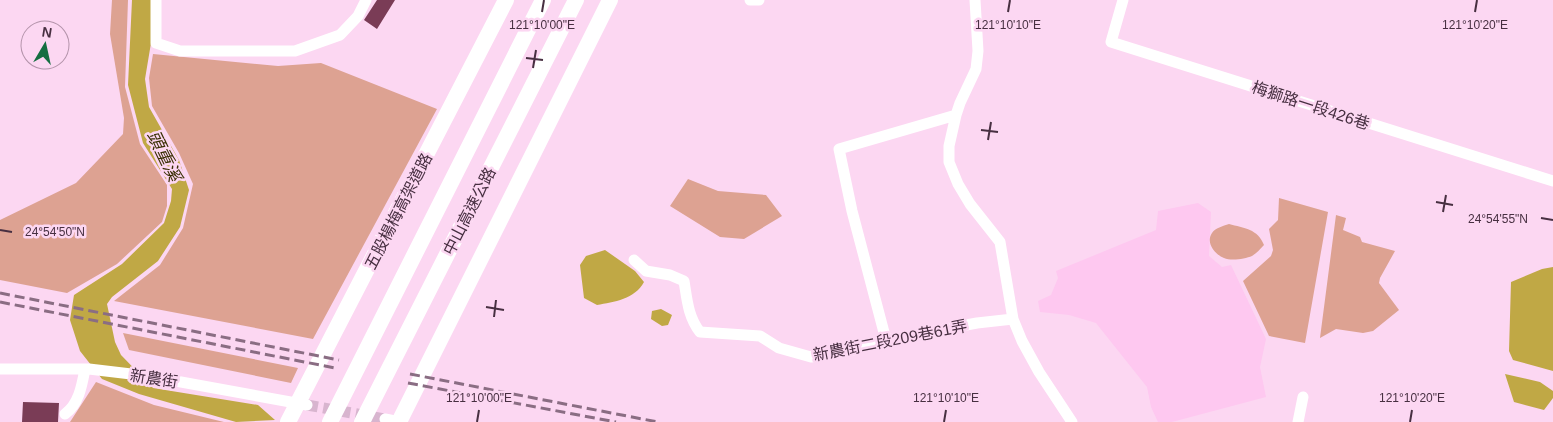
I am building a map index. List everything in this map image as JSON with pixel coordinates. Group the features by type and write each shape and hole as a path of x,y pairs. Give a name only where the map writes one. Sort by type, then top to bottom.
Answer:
{"highway":[{"name":"五股楊梅高架道路","path":"288,422 506,0"},
{"name":"中山高速公路","path":"330,422 543,0"},
{"name":"中山高速公路","path":"362,422 576,0"},
{"path":"395,421 610,0"}],"street":[{"path":"156,0 156,43 180,51 295,51 340,35 358,16 366,0"},
{"path":"750,0 759,0"},
{"path":"974,0 978,52 976,69 956,115 949,146 949,162 958,184 970,204 1000,242 1013,319 1022,341 1039,372 1072,422"},
{"name":"梅獅路一段426巷","path":"1123,0 1111,42 1553,181"},
{"path":"886,340 852,211 839,149 956,115"},
{"name":"新農街二段209巷61弄","path":"634,260 646,271 670,275 684,281 693,323 700,332 760,336 779,348 810,357 853,350 886,340 977,323 1013,319"},
{"name":"新農街","path":"0,369 87,369 148,376 307,405"},
{"path":"65,414 72,409 87,369"},
{"path":"1298,422 1303,397"}],"shaded area":[{"path":"112,0 128,0 125,87 140,144 167,185 167,206 162,222 117,264 67,293 0,280 0,220 76,183 123,134 124,118 110,34"},
{"path":"153,54 278,66 321,63 437,109 313,339 114,301 160,265 183,228 193,184 179,153 152,106 149,78"},
{"path":"688,179 718,191 766,195 782,216 744,239 720,237 670,206"},
{"path":"1279,198 1328,212 1305,343 1269,336 1243,281 1271,256 1273,250 1269,229 1278,220"},
{"path":"1198,203 1211,212 1209,256 1222,267 1231,265 1266,339 1260,367 1266,397 1172,422 1158,422 1151,407 1147,387 1096,323 1069,315 1040,312 1038,301 1051,295 1058,278 1056,271 1156,230 1158,211"},
{"path":"1336,215 1346,218 1343,230 1360,237 1362,242 1395,251 1379,283 1399,310 1373,331 1363,333 1336,329 1320,338"},
{"path":"1229,224 1254,232 1264,245 1254,255 1246,258 1224,258 1212,248 1210,237 1219,227"},
{"path":"123,333 298,368 291,383 129,350"},
{"path":"96,382 154,405 224,422 70,422"}],"water":[{"name":"頭重溪","path":"132,0 151,0 151,43 145,79 149,107 179,160 189,190 180,227 158,261 112,297 107,304 115,342 121,355 153,388 258,405 275,420 236,422 139,394 102,379 80,351 70,320 74,295 122,264 164,223 171,201 172,189 143,143 128,85"},
{"path":"605,250 635,271 644,282 630,296 597,305 584,298 580,265 586,256"},
{"path":"1553,267 1553,371 1513,360 1509,351 1511,282 1542,269"},
{"path":"661,309 672,315 668,325 662,326 651,319 652,311"},
{"path":"1505,374 1540,382 1553,391 1553,398 1544,410 1514,402"}],"building":[{"path":"377,0 395,0 377,29 364,20"},
{"path":"23,402 59,403 58,422 22,422"}],"tunnel":[{"path":"307,405 385,419"}],"railway":[{"path":"0,293 339,360"},
{"path":"0,302 335,368"},
{"path":"410,374 658,422"},
{"path":"408,383 616,422"}]}
